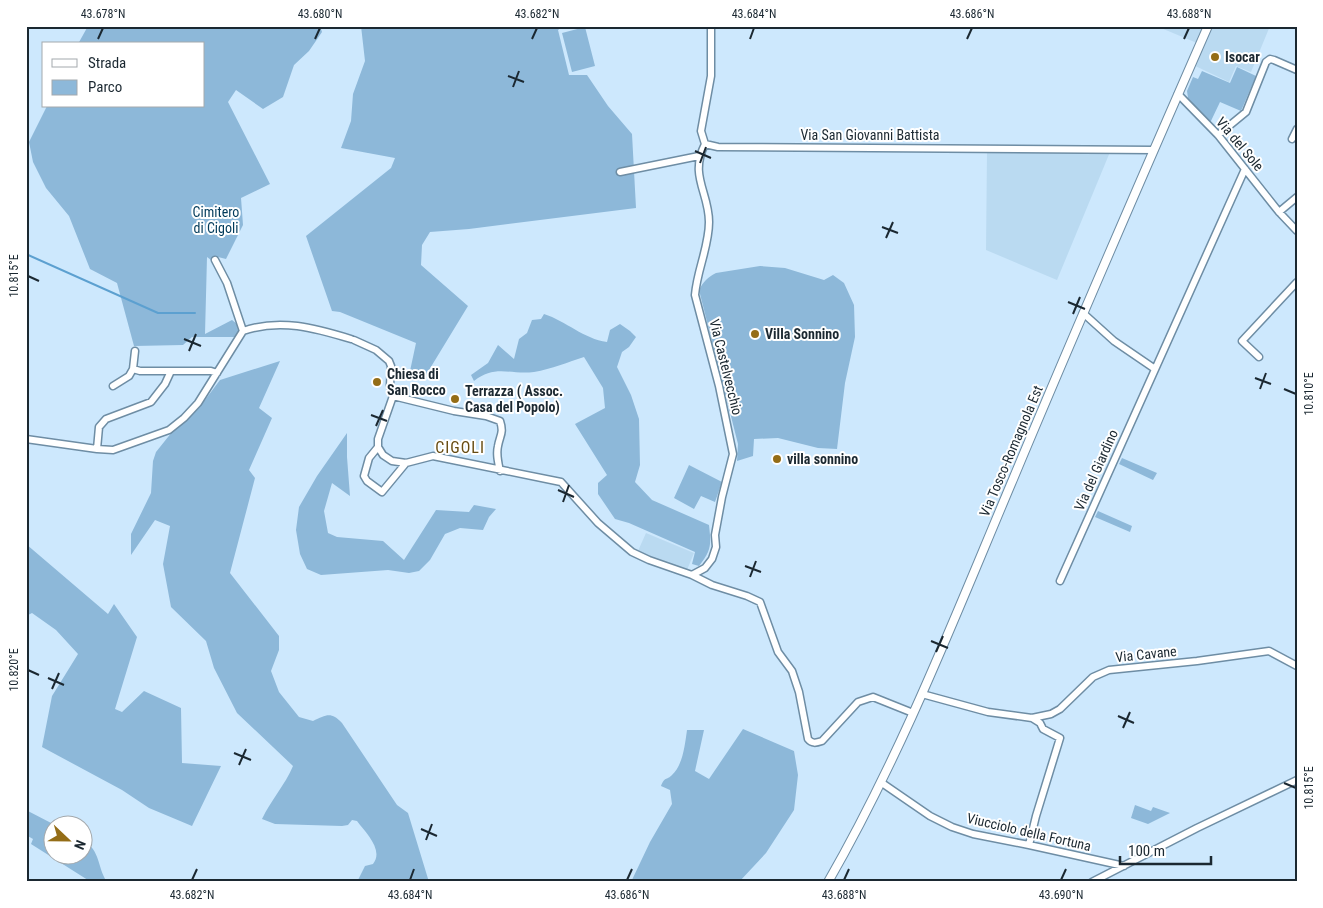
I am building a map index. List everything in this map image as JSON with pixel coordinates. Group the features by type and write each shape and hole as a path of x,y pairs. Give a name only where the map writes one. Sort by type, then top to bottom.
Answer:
{"main road":[{"name":"Via Tosco-Romagnola Est","path":"828,882 882,783 922,694 1083,313 1208,26"}],"street":[{"path":"705,144 701,131 711,76 711,26"},
{"path":"1218,135 1246,112 1266,62 1274,60 1297,70"},
{"name":"Via del Sole","path":"1178,94 1218,135 1279,212 1297,231"},
{"path":"1292,139 1297,129"},
{"name":"Via San Giovanni Battista","path":"705,144 728,147 1154,150"},
{"name":"Via Castelvecchio","path":"692,575 705,568 712,558 716,547 715,536 718,516 733,454 719,386 695,294 708,235 709,221 699,178 699,156 705,144"},
{"path":"620,172 699,156"},
{"name":"Via del Giardino","path":"1060,581 1245,169"},
{"path":"1279,212 1297,197"},
{"path":"215,260 227,283 243,331"},
{"path":"1259,357 1242,341 1297,282"},
{"path":"1083,313 1114,341 1155,370"},
{"path":"26,439 113,450 169,430 184,418 198,403 243,331 257,326 289,324 341,336 376,350 389,361 391,366 390,385 393,396 378,438 378,447 383,455 392,461 406,463 432,456 561,482 598,523 632,552 692,575 712,585 760,602 778,652 792,671 799,692 810,742 822,741 858,702 873,696 913,713"},
{"path":"113,386 129,376 133,369 136,351"},
{"path":"133,369 140,371 212,371 217,373"},
{"path":"97,449 99,427 106,419 151,402 165,384 171,371"},
{"path":"393,396 500,421 503,429 498,445 497,459 500,471"},
{"path":"378,447 369,458 364,476 367,481 382,492 406,463"},
{"name":"Via Cavane","path":"922,694 988,712 1032,718 1052,714 1060,709 1093,677 1109,670 1197,662 1269,651 1297,666"},
{"path":"1030,845 1036,816 1060,738 1043,729 1040,723 1032,718"},
{"path":"1092,882 1197,828 1297,780"},
{"name":"Viucciolo della Fortuna","path":"882,783 930,816 952,827 973,834 1124,866"}],"shaded area":[{"path":"1162,26 1270,26 1251,72 1236,66 1229,82 1189,63 1197,43 1161,28"},
{"path":"987,152 1110,152 1057,280 986,250"},
{"path":"646,533 694,553 687,570 648,557 638,551"}],"green space":[{"name":"Cimitero di Cigoli","path":"88,26 222,26 228,28 231,26 320,26 322,32 309,51 294,65 283,97 263,109 236,90 228,102 270,184 241,198 243,225 226,259 218,257 211,260 207,257 205,334 232,320 237,324 238,332 236,337 192,337 183,345 134,346 117,283 90,269 69,216 46,188 33,162 29,142 46,108 205,108 205,42 79,42"},
{"path":"361,26 563,26 558,30 569,75 587,75 608,106 632,134 636,208 469,229 430,232 422,245 421,265 468,306 426,375 410,371 416,343 340,312 332,311 306,236 391,168 395,158 341,148 351,121 353,94 365,61"},
{"path":"585,27 595,66 572,72 562,33"},
{"path":"1237,67 1256,76 1241,111 1220,102 1210,123 1188,98 1187,91 1193,77 1198,79 1202,71 1230,83"},
{"path":"760,266 785,268 824,280 833,275 844,283 854,305 855,337 845,383 837,449 818,448 778,438 754,439 753,456 737,461 738,444 699,290 706,280 716,273"},
{"path":"544,314 583,334 607,342 610,330 620,324 636,337 629,347 622,352 617,367 631,395 639,419 640,465 635,482 652,500 709,525 710,547 699,566 692,564 695,552 629,523 615,519 598,494 598,483 607,475 575,424 605,408 603,388 584,357 534,372 496,371 474,381 471,375 488,363 498,345 514,359 519,339 527,333 532,320 541,319"},
{"path":"280,361 259,408 272,418 249,470 255,478 230,573 279,636 279,650 271,671 279,692 299,717 313,721 328,715 335,717 342,723 397,805 408,813 429,882 401,882 391,879 377,879 372,882 357,882 365,866 373,864 376,859 376,853 369,836 357,821 352,820 348,825 342,826 275,824 262,819 293,766 237,713 214,668 206,641 171,607 163,564 170,526 155,520 131,555 131,534 151,493 153,461 156,452 172,432 199,408 220,380"},
{"path":"347,433 350,496 332,483 324,511 328,533 337,537 383,541 404,560 436,510 469,512 474,505 496,509 489,517 483,530 460,528 445,534 430,560 419,571 409,573 388,570 321,575 307,569 300,554 296,530 299,507 317,476"},
{"path":"1122,458 1157,473 1153,480 1119,464"},
{"path":"689,465 722,482 715,502 701,496 694,509 674,498"},
{"path":"1098,511 1132,526 1130,532 1095,517"},
{"path":"26,544 108,614 114,604 137,637 115,709 122,712 144,691 181,708 182,763 221,766 192,826 149,808 122,790 42,747 52,696 78,654 56,630 32,613 26,616"},
{"path":"743,729 794,751 798,775 794,810 766,853 739,882 631,882 650,842 672,804 670,790 661,786 679,766 687,730 704,730 695,771 709,779"},
{"path":"1135,805 1151,811 1153,807 1170,813 1148,824 1131,818"},
{"path":"26,810 42,818 42,851 31,844 33,839 26,835"},
{"path":"92,848 107,882 91,882 66,866 92,866"}],"waterway":[{"path":"26,254 158,313 195,313"}],"place":[{"name":"Isocar","path":"1215,57"},
{"name":"Villa Sonnino","path":"755,334"},
{"name":"Chiesa di San Rocco","path":"377,382"},
{"name":"Terrazza ( Assoc. Casa del Popolo)","path":"455,399"},
{"name":"villa sonnino","path":"777,459"}],"district":[{"name":"CIGOLI","path":"460,447"}]}
